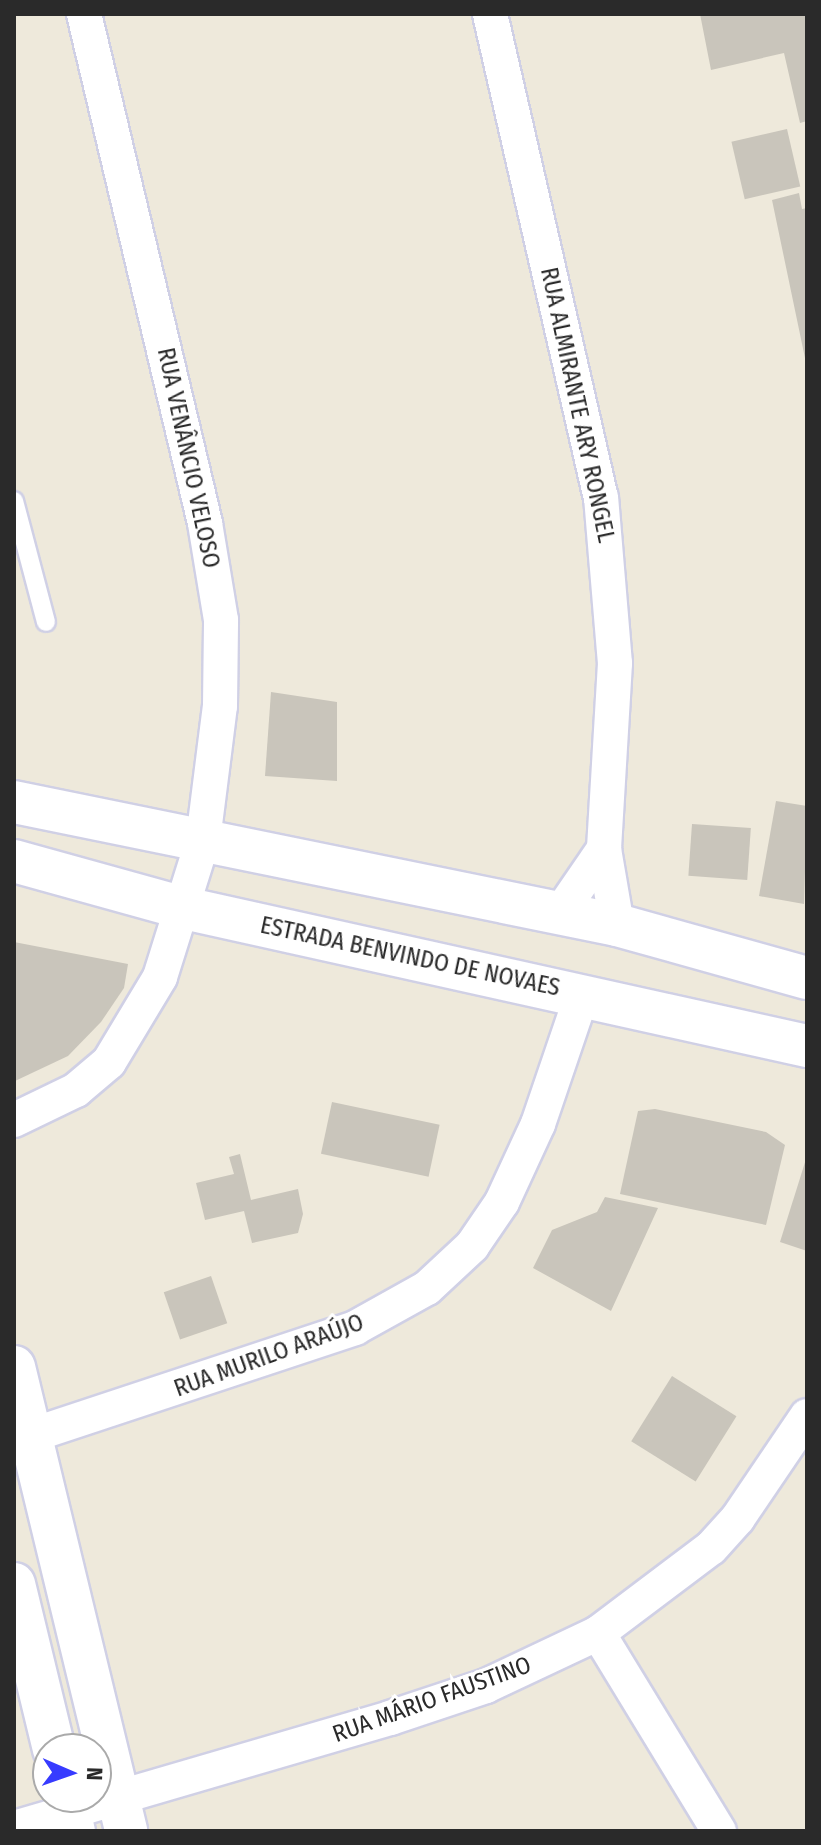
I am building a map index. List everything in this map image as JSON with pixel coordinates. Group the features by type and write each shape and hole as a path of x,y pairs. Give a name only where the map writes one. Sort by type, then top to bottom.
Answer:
{"street":[{"name":"RUA VENÂNCIO VELOSO","path":"14,1120 76,1090 109,1062 160,977 203,840 220,706 221,620 205,523 84,14"},
{"name":"RUA ALMIRANTE ARY RONGEL","path":"490,14 601,497 615,663 604,849 617,925"},
{"path":"14,802 617,925 807,978"},
{"path":"560,913 604,849"},
{"name":"ESTRADA BENVINDO DE NOVAES","path":"14,861 184,908 807,1046"},
{"name":"RUA MURILO ARAÚJO","path":"23,1439 355,1328 427,1288 472,1246 502,1202 538,1124 582,995"},
{"path":"14,1367 23,1439 122,1813"},
{"name":"RUA MÁRIO FAUSTINO","path":"122,1813 486,1686 598,1633 711,1548 738,1518 807,1416"},
{"path":"14,1584 50,1733"},
{"path":"598,1633 719,1831"},
{"name":"RUA MÁRIO FAUSTINO","path":"14,1828 66,1813"}],"lane":[{"path":"14,501 46,622"}],"building":[{"path":"700,14 806,14 807,121 800,123 784,53 711,70"},
{"path":"787,129 800,186 745,199 731,142"},
{"path":"799,193 802,209 807,208 806,363 772,200"},
{"path":"271,692 337,702 337,781 265,776"},
{"path":"776,801 807,806 804,904 759,896"},
{"path":"692,824 751,828 747,880 688,876"},
{"path":"14,942 128,964 124,988 101,1022 68,1056 15,1081"},
{"path":"332,1102 440,1125 429,1177 321,1154"},
{"path":"655,1109 766,1132 785,1145 766,1225 620,1194 638,1111"},
{"path":"240,1154 251,1200 298,1189 303,1214 298,1233 252,1243 244,1211 205,1220 196,1183 234,1174 229,1157"},
{"path":"807,1159 807,1251 780,1242"},
{"path":"605,1197 658,1208 611,1311 533,1268 552,1230 597,1212"},
{"path":"211,1276 227,1323 180,1340 164,1292"},
{"path":"672,1376 736,1416 696,1482 631,1441"}]}
